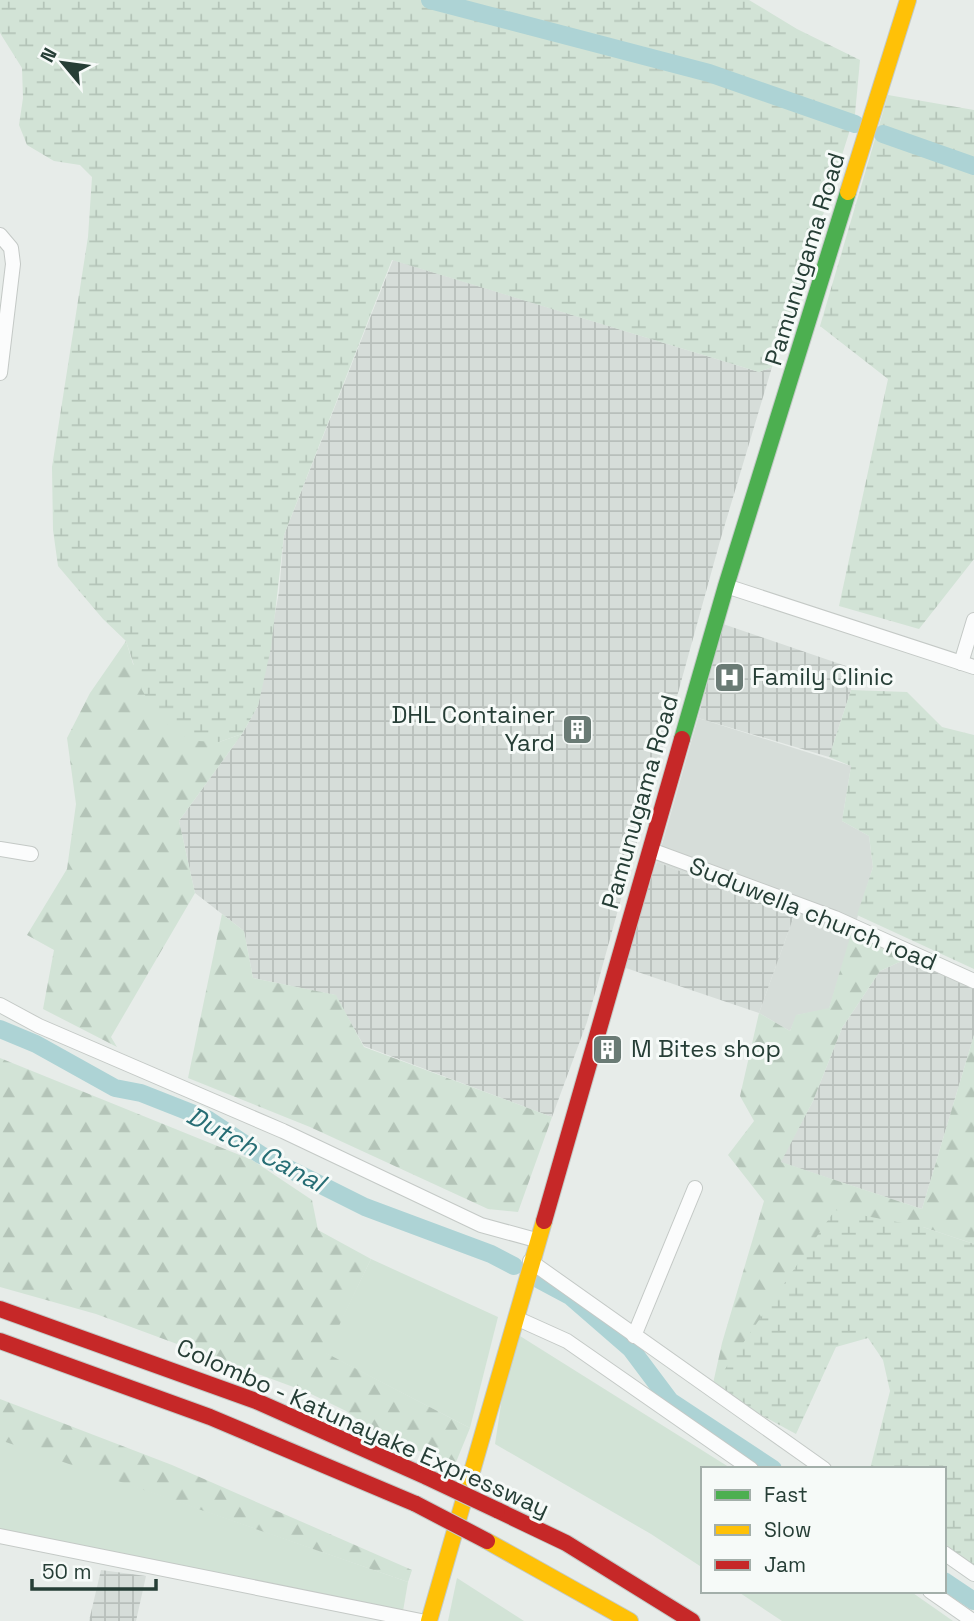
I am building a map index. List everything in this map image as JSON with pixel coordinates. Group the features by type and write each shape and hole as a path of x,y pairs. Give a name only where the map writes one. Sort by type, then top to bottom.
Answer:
{"main road":[{"name":"Pamunugama Road","path":"429,1621 536,1240 726,586 908,0"},
{"name":"Colombo - Katunayake Expressway","path":"0,1309 138,1356 256,1401 428,1477 566,1543 692,1621"},
{"name":"Colombo - Katunayake Expressway","path":"0,1341 210,1417 416,1504 630,1621"}],"street":[{"path":"0,235 11,248 13,264 0,373"},
{"path":"726,586 968,665 974,620"},
{"path":"0,849 31,854"},
{"name":"Suduwella church road","path":"651,850 835,918 974,981"},
{"path":"0,1005 38,1026 283,1131 469,1219 536,1240"},
{"path":"634,1336 695,1188"},
{"path":"530,1261 599,1306 634,1336 821,1467"},
{"path":"516,1318 566,1341 748,1467"},
{"path":"0,1536 421,1621"},
{"path":"946,1554 974,1574"},
{"path":"933,1593 973,1621"}],"shaded area":[{"path":"393,260 759,372 772,367 720,541 587,1022 552,1117 364,1046 335,995 253,978 244,931 195,893 179,821 242,734 258,706 279,592 284,535"},
{"path":"723,624 846,666 851,690 829,757 698,718"},
{"path":"698,718 851,766 842,821 869,836 873,867 829,1009 797,1015 790,1031 759,1013 794,916 657,862"},
{"path":"657,862 794,916 759,1013 617,965"},
{"path":"906,959 974,989 974,1035 922,1209 780,1162 813,1101 842,1028 880,971"},
{"path":"101,1570 146,1576 136,1621 89,1621"}],"green space":[{"path":"0,0 749,0 797,29 860,60 855,114 780,351 772,367 759,372 392,260 284,535 271,648 258,706 242,734 219,742 198,741 178,734 156,714 142,690 126,641 103,619 58,566 53,530 52,467 88,237 92,177 80,165 54,161 27,145 19,125 23,98 22,68 0,33"},
{"path":"888,95 974,110 974,559 919,629 839,606 888,379 820,326"},
{"path":"126,641 133,664 219,742 242,734 179,821 195,893 111,1037 117,1047 43,1009 54,950 27,935 67,869 76,804 67,738 90,693"},
{"path":"851,690 907,692 942,727 974,735 974,969 857,915 873,867 869,836 842,821 851,766 829,757"},
{"path":"222,914 244,931 253,978 336,995 364,1047 552,1117 518,1212 488,1209 310,1127 188,1078"},
{"path":"851,934 906,959 880,971 842,1028 813,1101 781,1162 922,1209 974,1035 974,1244 923,1227 712,1388 722,1343 764,1201 728,1155 754,1121 740,1096 759,1013 790,1031 796,1015 829,1008"},
{"path":"0,1058 252,1160 312,1200 318,1230 371,1259 326,1353 470,1428 454,1467 371,1429 346,1411 307,1392 96,1314 0,1287"},
{"path":"835,1210 923,1227 974,1244 974,1567 946,1545 946,1467 871,1467 890,1391 883,1360 868,1338 836,1347 796,1434 712,1388"},
{"path":"371,1259 498,1317 470,1428 325,1353"},
{"path":"512,1331 729,1467 701,1467 701,1567 651,1534 495,1444"},
{"path":"0,1399 172,1465 412,1570 408,1582 0,1440"},
{"path":"0,1439 408,1582 403,1611 0,1532"},
{"path":"457,1578 524,1621 448,1621"},
{"path":"740,1593 913,1593 953,1621 782,1621"}],"waterway":[{"path":"430,0 709,73 855,124"},
{"path":"883,134 974,166"},
{"name":"Dutch Canal","path":"0,1029 36,1044 115,1088 141,1093 207,1119 261,1155 365,1207 491,1254 514,1266"},
{"name":"Dutch Canal","path":"540,1280 570,1296 631,1349 670,1401 770,1467"},
{"path":"946,1582 974,1601"}],"traffic: fast":[{"path":"682,739 726,586 848,192"}],"traffic: slow":[{"path":"848,192 908,0"},
{"path":"429,1621 544,1221"},
{"path":"487,1541 630,1621"}],"traffic: jam":[{"path":"544,1221 682,739"},
{"path":"0,1309 256,1401 427,1477"},
{"path":"0,1341 210,1417 416,1504"},
{"path":"427,1477 497,1510"},
{"path":"416,1504 487,1541"},
{"path":"497,1510 566,1543 692,1621"}],"place":[{"name":"Family Clinic","path":"729,677"},
{"name":"DHL Container Yard","path":"578,729"},
{"name":"M Bites shop","path":"608,1049"}]}
